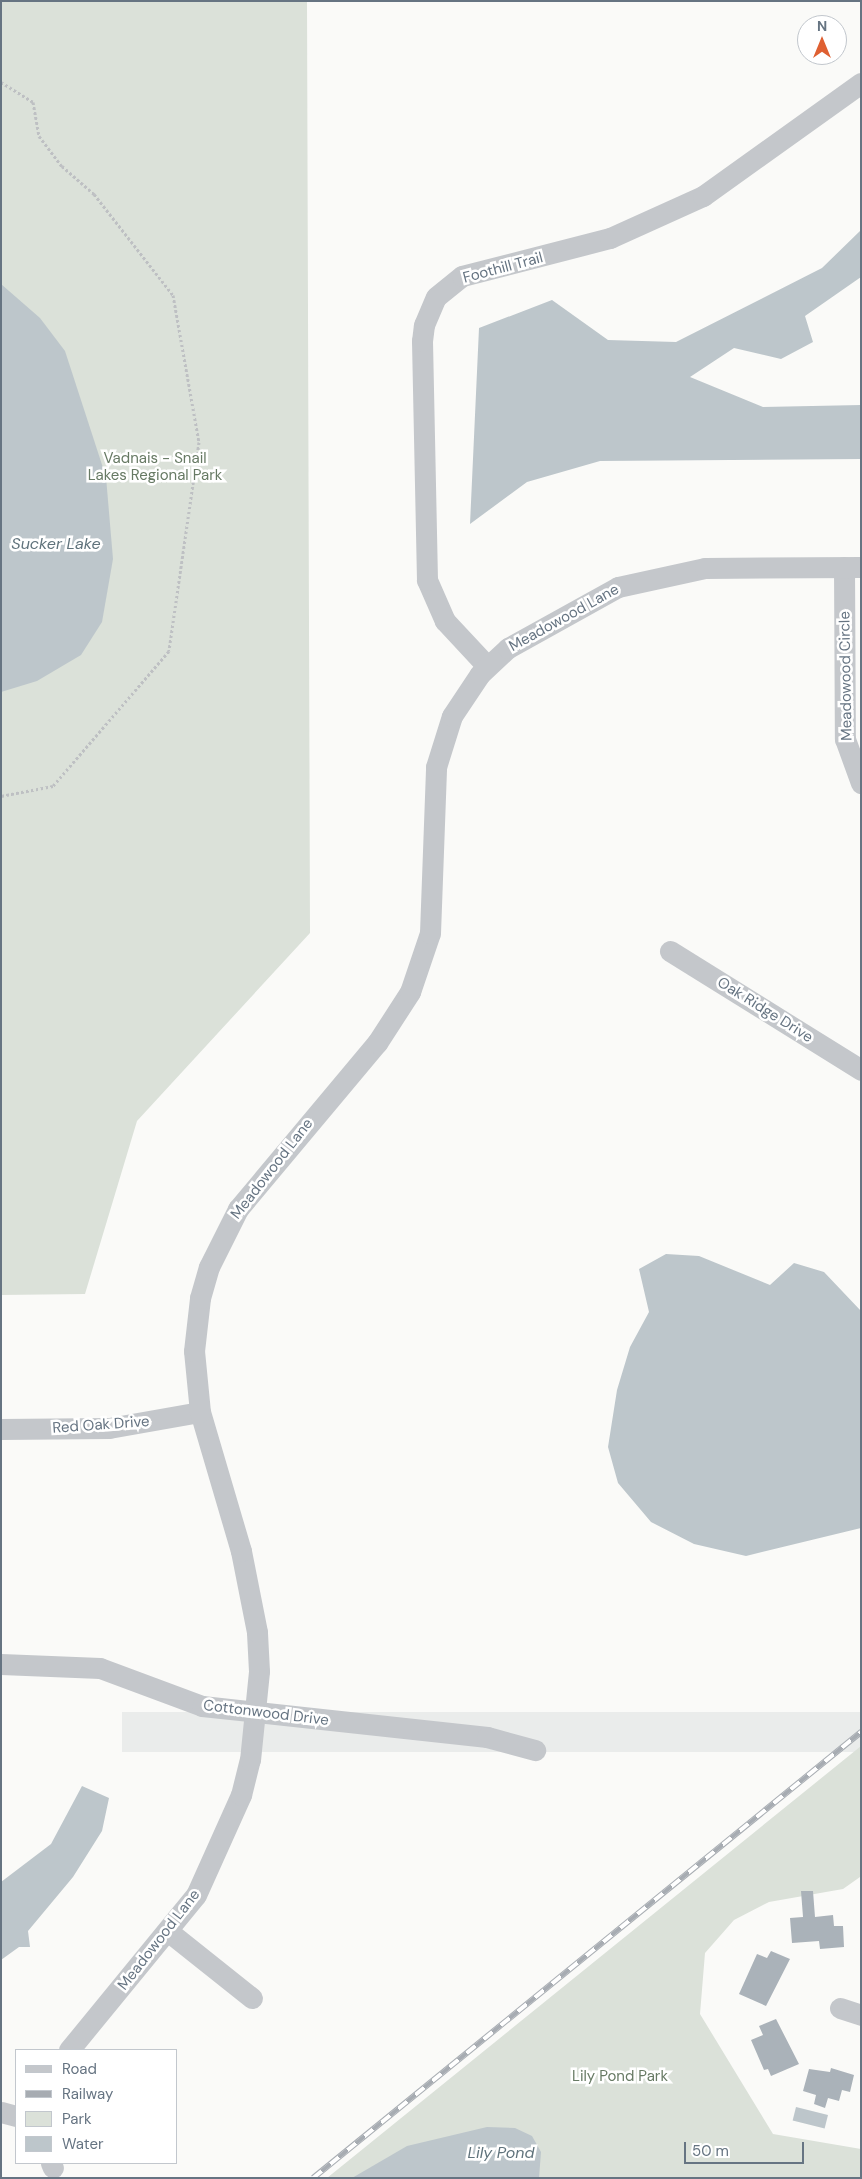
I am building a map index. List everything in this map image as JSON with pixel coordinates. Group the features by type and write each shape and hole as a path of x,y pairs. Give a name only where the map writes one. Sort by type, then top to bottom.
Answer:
{"street":[{"name":"Foothill Trail","path":"488,666 445,621 427,580 422,341 424,325 436,297 462,276 610,238 695,200 744,171 861,83"},
{"name":"Meadowood Lane","path":"70,2049 169,1932 196,1895 229,1830 250,1760 259,1671 252,1592 200,1412 195,1374 196,1319 222,1236 257,1183 395,1018 422,964 433,902 436,768 452,716 488,666 514,644 590,600 647,577 705,568 853,567"},
{"name":"Meadowood Circle","path":"853,567 845,739 861,782"},
{"name":"Oak Ridge Drive","path":"670,951 861,1070"},
{"name":"Red Oak Drive","path":"1,1430 109,1428 200,1412"},
{"name":"Cottonwood Drive","path":"1,1664 100,1668 202,1706 487,1737 535,1750"},
{"path":"169,1932 252,1998"},
{"path":"840,2008 861,2015"},
{"path":"1,2112 15,2116"}],"path":[{"path":"1,82 33,102 39,136 62,166 94,194 173,295 199,442 168,651 54,786 1,796"}],"shaded area":[{"path":"122,1712 861,1712 861,1752 122,1752"}],"green space":[{"name":"Vadnais - Snail Lakes Regional Park","path":"1,1 307,1 310,933 137,1121 85,1294 1,1295"},
{"name":"Lily Pond Park","path":"861,1746 860,1877 843,1889 769,1902 734,1920 705,1953 700,2014 773,2134 861,2149 861,2178 327,2178"}],"water":[{"path":"861,230 861,277 805,316 813,342 781,359 734,348 690,377 763,407 861,405 861,459 600,461 527,482 470,524 479,328 552,300 608,340 676,342 822,268"},
{"name":"Sucker Lake","path":"1,284 40,318 65,351 106,477 113,559 102,622 81,655 37,681 1,692"},
{"path":"666,1254 699,1256 770,1285 794,1263 824,1272 861,1311 861,1528 746,1556 694,1544 651,1522 618,1483 608,1447 617,1390 630,1347 649,1312 639,1269"},
{"path":"82,1786 109,1798 102,1831 73,1877 28,1931 30,1947 19,1947 1,1960 1,1882 51,1844"},
{"path":"796,2107 828,2115 825,2129 793,2121"},
{"name":"Lily Pond","path":"487,2127 515,2128 532,2136 541,2152 539,2178 352,2178 407,2146"}],"building":[{"path":"801,1891 813,1891 815,1917 833,1915 834,1926 843,1926 844,1947 820,1949 819,1941 792,1943 790,1918 803,1917"},
{"path":"771,1951 790,1959 766,2006 739,1994 757,1954 767,1958"},
{"path":"776,2019 799,2064 771,2076 768,2069 764,2070 751,2040 763,2035 759,2026"},
{"path":"831,2068 854,2075 850,2092 842,2090 839,2101 828,2098 825,2108 814,2104 816,2095 803,2091 809,2069 830,2072"}],"railway":[{"path":"313,2178 861,1732"}]}
